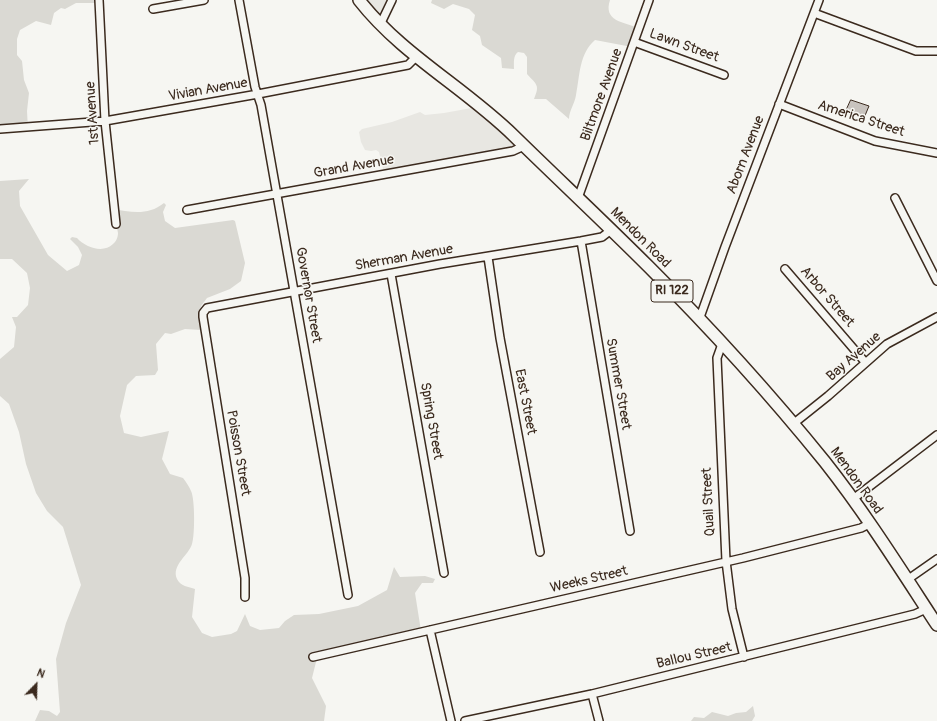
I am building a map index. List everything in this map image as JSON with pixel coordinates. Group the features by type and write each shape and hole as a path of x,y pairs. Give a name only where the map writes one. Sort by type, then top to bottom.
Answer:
{"main road":[{"name":"Mendon Road","path":"359,0 380,24 416,57 487,111 524,146 611,230 722,344 793,424 853,499 937,625"}],"street":[{"name":"1st Avenue","path":"99,0 106,121 116,224"},
{"path":"153,9 204,0"},
{"name":"Governor Street","path":"239,0 261,105 348,595"},
{"path":"380,24 392,0"},
{"name":"Biltmore Avenue","path":"578,198 649,0"},
{"name":"Aborn Avenue","path":"699,320 819,0"},
{"path":"814,13 916,51 937,51"},
{"name":"Lawn Street","path":"634,42 724,75"},
{"name":"Vivian Avenue","path":"0,129 106,121 408,65 416,57"},
{"name":"America Street","path":"779,104 875,141 937,153"},
{"name":"Grand Avenue","path":"187,210 513,151 524,146"},
{"path":"895,198 937,281"},
{"name":"Sherman Avenue","path":"203,313 207,308 214,306 602,237 611,230"},
{"name":"Summer Street","path":"581,241 630,531"},
{"name":"East Street","path":"488,257 500,338 540,552"},
{"path":"928,265 937,267"},
{"name":"Arbor Street","path":"785,269 865,362"},
{"name":"Spring Street","path":"392,274 444,573"},
{"name":"Poisson Street","path":"203,313 246,578 245,597"},
{"name":"Bay Avenue","path":"793,424 828,396 887,344 937,317"},
{"name":"Quail Street","path":"722,344 717,358 726,561 732,609 744,658"},
{"path":"853,499 937,435"},
{"name":"Weeks Street","path":"313,657 799,544 861,528 869,524"},
{"path":"907,580 937,559"},
{"name":"Ballou Street","path":"465,721 592,694 744,658 915,614 926,609"},
{"path":"430,630 451,721"},
{"path":"592,694 598,721"}],"shaded area":[{"path":"0,0 96,0 95,3 76,3 65,9 61,8 54,13 51,25 36,21 20,30 17,39 17,55 22,61 24,80 29,93 27,111 28,130 0,132"},
{"path":"354,0 391,0 380,25"},
{"path":"432,0 610,0 609,12 612,17 616,20 639,28 632,47 595,40 590,46 583,58 569,119 546,99 534,99 537,88 535,83 527,74 527,57 524,53 518,52 515,55 514,69 502,68 501,58 482,45 480,36 472,30 475,15 469,9 453,4 444,9 431,3"},
{"path":"477,107 520,148 481,160 388,178 385,177 379,152 376,150 365,150 361,142 359,132 362,129 392,122 420,112 425,115"},
{"path":"29,179 19,191 20,206 48,255 67,271 79,265 82,255 78,247 70,239 72,237 77,238 89,246 99,249 109,247 115,242 118,233 112,209 139,212 152,210 164,203 166,205 163,212 165,221 175,228 233,220 235,221 245,263 241,281 230,289 207,298 201,306 201,330 185,329 171,334 165,333 156,344 158,370 155,375 136,376 127,385 120,416 124,433 141,437 169,431 162,459 170,474 183,478 187,484 192,495 194,509 194,533 192,544 178,565 176,574 180,583 195,589 192,617 202,633 212,637 231,634 237,631 245,614 250,626 260,630 279,628 285,621 294,615 319,614 358,606 387,590 394,567 400,577 425,576 435,579 433,583 422,583 415,593 421,631 318,654 312,678 326,706 324,721 35,721 40,710 49,711 57,716 60,712 56,659 66,623 81,585 63,527 47,511 36,493 26,464 19,432 9,404 0,396 0,359 14,347 16,327 12,317 17,317 28,305 30,288 27,273 12,259 0,259 0,181"},
{"path":"753,706 755,716 752,721 691,721 694,717 704,718 712,712 728,716 746,712"}],"building":[{"path":"851,100 869,106 864,118 846,111"}]}
